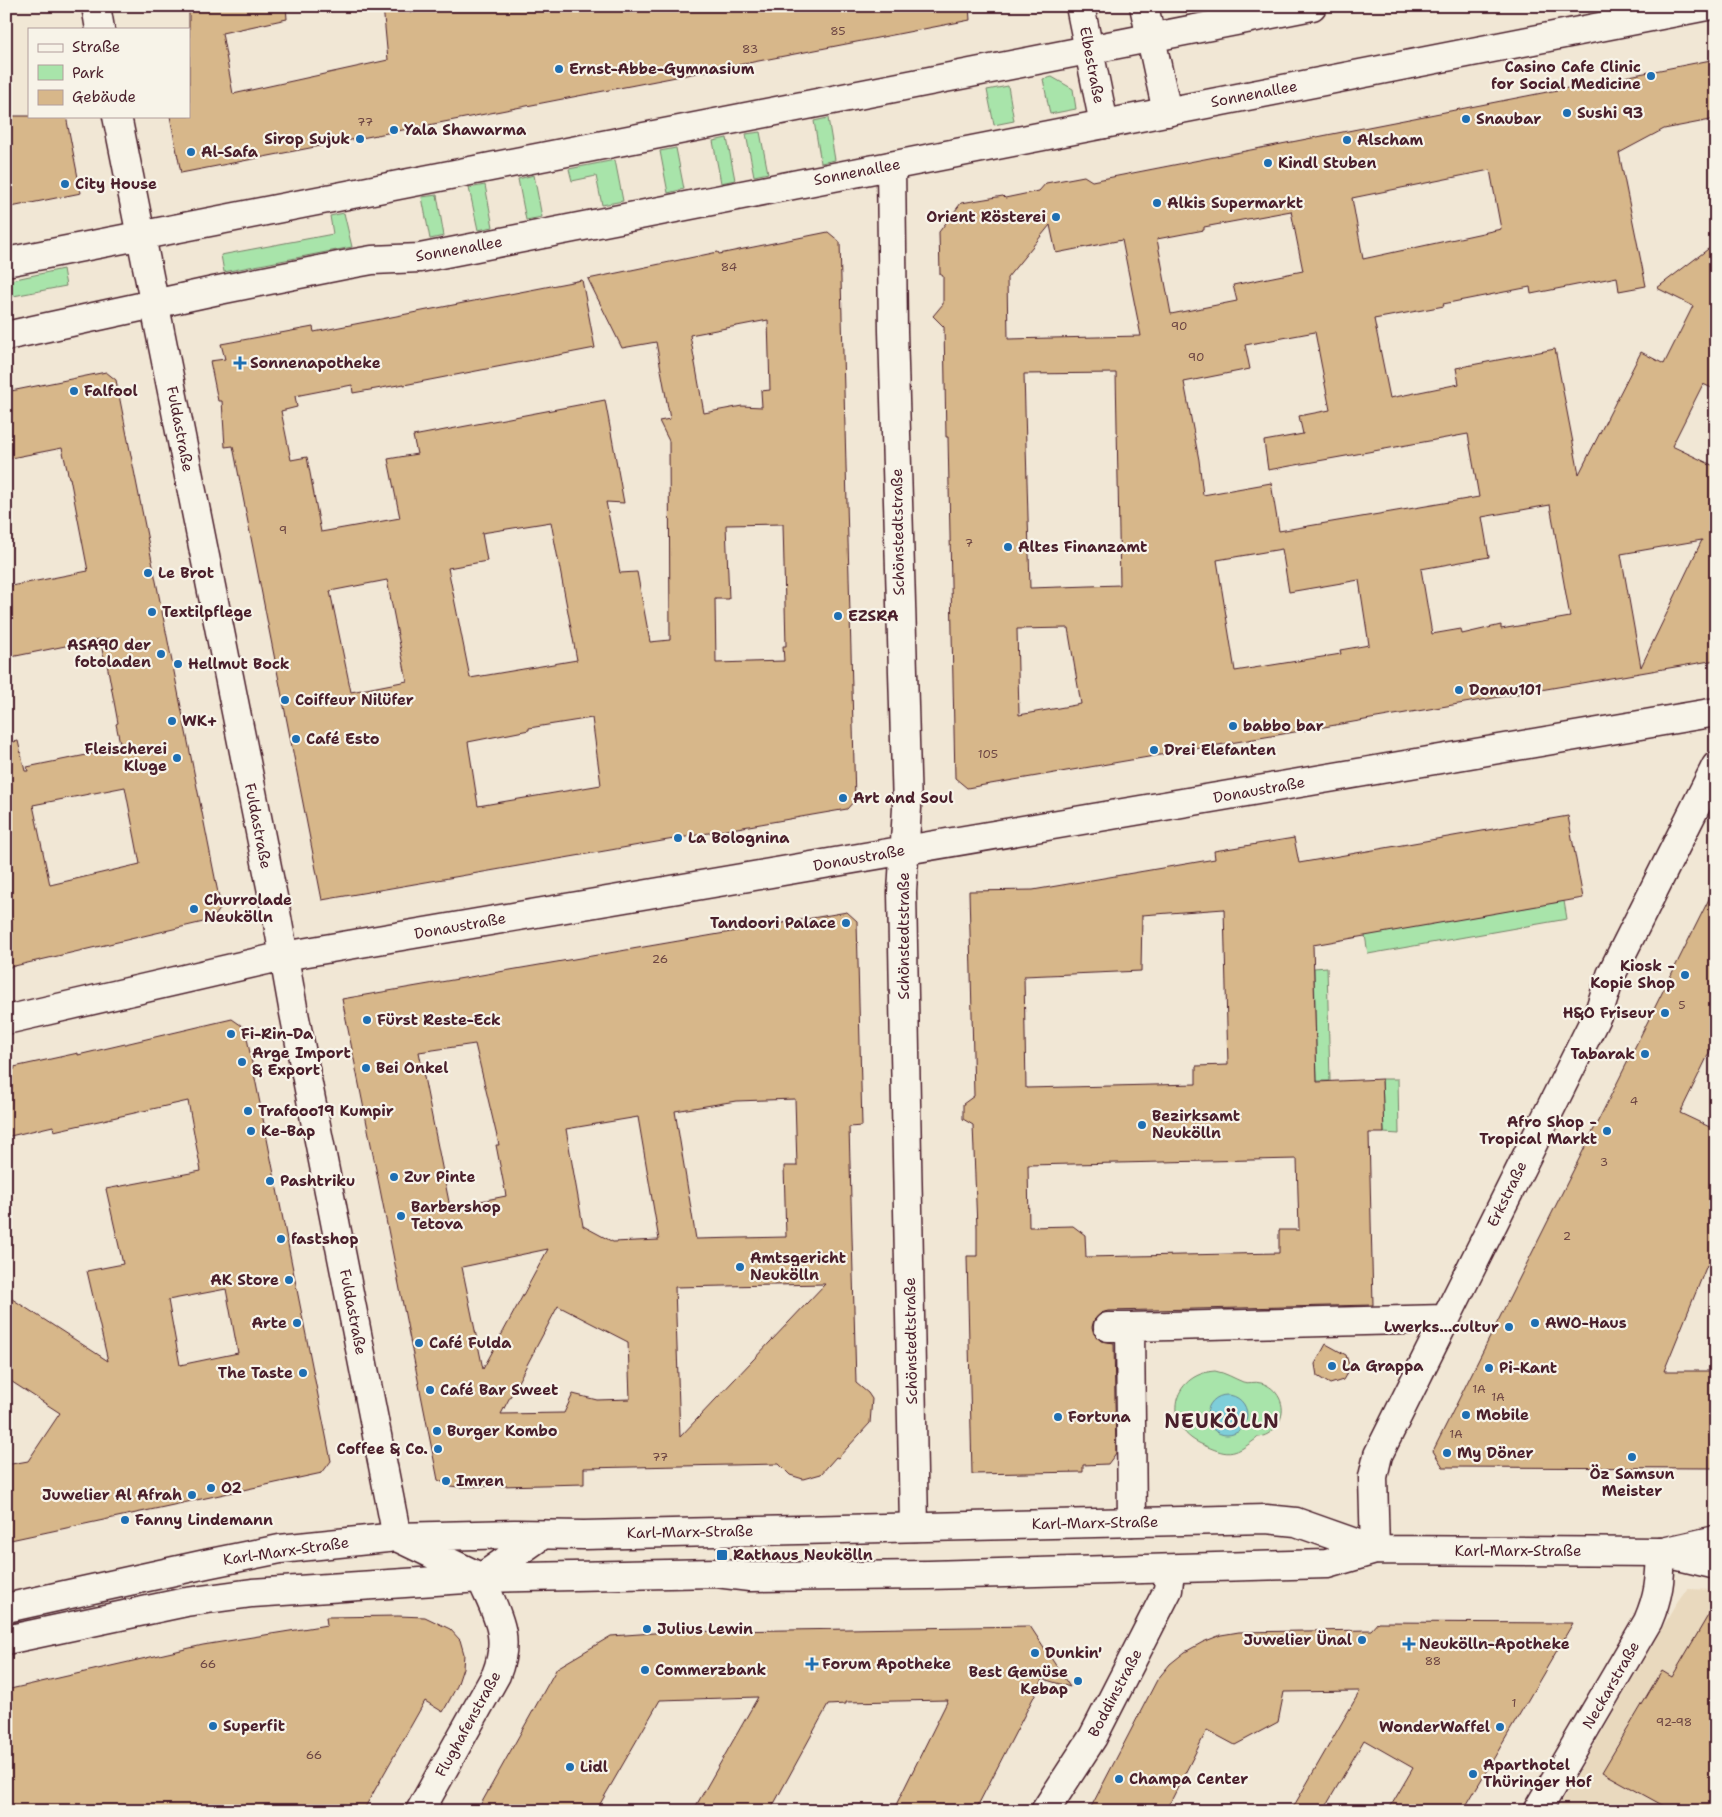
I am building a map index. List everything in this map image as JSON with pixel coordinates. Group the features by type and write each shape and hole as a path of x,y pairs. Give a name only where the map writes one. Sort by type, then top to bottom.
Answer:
{"street":[{"path":"96,6 100,28"},
{"name":"Elbestraße","path":"1080,6 1104,124"},
{"path":"1144,6 1167,112"},
{"path":"6,262 1312,6"},
{"name":"Sonnenallee","path":"6,336 344,265 372,260 420,258 1707,6"},
{"name":"Fuldastraße","path":"117,118 397,1537"},
{"name":"Schönstedtstraße","path":"891,166 893,331 907,808 902,892 914,1527"},
{"name":"Donaustraße","path":"6,1020 284,956 1716,712"},
{"name":"Erkstraße","path":"1375,1550 1373,1476 1378,1454 1600,1010 1611,975 1716,766"},
{"path":"1132,1522 1119,1327 1446,1319"},
{"name":"Karl-Marx-Straße","path":"6,1608 271,1551 397,1537 1266,1519 1296,1522 1375,1550"},
{"path":"397,1537 481,1578 542,1535"},
{"name":"Karl-Marx-Straße","path":"6,1640 186,1602 252,1594 481,1578 716,1573 750,1577 899,1576 1170,1569 1327,1564 1375,1550 1661,1552 1716,1540"},
{"name":"Karl-Marx-Straße","path":"1661,1552 1716,1565"},
{"name":"Neckarstraße","path":"1537,1811 1648,1621 1656,1604 1660,1586 1661,1552"},
{"name":"Boddinstraße","path":"1045,1811 1093,1737 1168,1590 1170,1569"},
{"name":"Flughafenstraße","path":"420,1811 500,1664 502,1627 481,1578"}],"shaded area":[{"path":"1687,1589 1716,1590 1716,1811 1556,1811 1675,1606"}],"green space":[{"path":"1052,77 1073,89 1076,109 1050,114 1043,79"},
{"path":"1008,86 1014,121 994,125 987,90"},
{"path":"828,118 835,160 821,163 814,121"},
{"path":"760,132 768,173 754,176 746,134"},
{"path":"727,138 735,180 721,183 713,141"},
{"path":"676,148 684,189 668,193 660,151"},
{"path":"615,160 623,201 602,205 596,176 572,181 569,169"},
{"path":"534,175 542,217 526,220 518,179"},
{"path":"485,185 493,227 478,230 469,188"},
{"path":"437,195 444,236 430,239 422,197"},
{"path":"344,213 352,247 224,272 221,255 333,234 330,216"},
{"path":"63,269 66,286 8,297 6,281"},
{"path":"1564,901 1567,919 1368,954 1365,935"},
{"path":"1327,967 1330,1081 1317,1081 1314,968"},
{"path":"1382,1079 1398,1079 1399,1134 1384,1133"},
{"path":"1215,1371 1243,1382 1259,1382 1267,1385 1276,1393 1281,1404 1281,1416 1274,1429 1235,1452 1218,1451 1188,1436 1180,1425 1176,1414 1176,1402 1181,1391 1189,1381 1200,1374"}],"water":[{"path":"1223,1395 1231,1395 1238,1398 1244,1404 1247,1415 1244,1426 1238,1432 1231,1435 1223,1435 1216,1432 1210,1426 1207,1419 1207,1411 1210,1404 1216,1398"}],"building":[{"path":"189,6 286,6 287,19 222,33 233,94 388,60 383,6 410,6 410,13 446,6 969,6 970,20 181,173 170,118 190,118"},
{"path":"1716,59 1716,119 1664,129 1619,153 1646,286 1619,291 1617,277 1531,294 1530,287 1374,319 1390,398 1459,384 1456,368 1555,349 1579,474 1641,352 1664,364 1693,306 1657,288 1716,243 1716,390 1703,384 1672,446 1716,467 1716,660 967,788 955,778 944,327 933,316 943,304 943,276 940,274 939,232 961,203 1003,196 1005,198 1039,191 1046,183 1084,176 1092,181","holes":["1490,170 1501,229 1363,259 1352,198","1291,211 1303,271 1233,285 1237,301 1171,314 1157,239 1204,230 1204,227","1050,225 1056,253 1122,240 1141,336 1008,339 1007,278","1315,332 1330,410 1299,416 1303,434 1264,441 1268,470 1468,434 1479,497 1279,531 1271,483 1203,495 1199,460 1184,382 1250,369 1245,345","1116,373 1120,585 1030,588 1024,374","1550,505 1570,617 1501,629 1501,625 1462,634 1461,629 1432,634 1421,569 1489,557 1482,517","1702,540 1641,667 1621,554","1282,549 1289,592 1359,580 1369,645 1340,650 1341,654 1235,671 1217,560","1068,628 1081,704 1019,715 1017,629"]},
{"path":"6,116 66,118 81,193 6,208"},
{"path":"828,232 840,242 855,800 847,809 322,900 233,446 225,447 222,401 218,401 210,361 225,359 221,344 313,327 314,332 582,280 595,348 404,385 353,393 352,385 295,396 297,407 281,411 291,460 307,457 321,532 400,518 388,459 417,454 413,436 605,400 624,503 606,502 620,573 637,572 650,642 670,640 669,441 659,421 670,419 656,342 622,348 588,279 718,252 719,254","holes":["768,320 770,390 761,391 762,407 742,406 704,413 690,335","551,522 577,660 470,678 448,568 487,561 482,533","783,524 786,646 783,646 784,661 716,663 715,599 729,599 726,525","387,580 407,681 351,692 330,591","592,718 601,785 478,806 468,742 529,730 529,728"]},
{"path":"106,372 116,380 221,908 212,920 6,968 6,743 18,741 25,771 28,771 27,767 121,748 107,664 105,664 100,639 6,658 6,587 88,571 70,478 62,448 6,459 6,392","holes":["125,787 140,864 50,885 33,805"]},
{"path":"1568,816 1583,898 1313,945 1317,1082 1382,1079 1384,1133 1369,1133 1373,1305 1108,1311 1101,1313 1094,1320 1092,1327 1094,1334 1101,1341 1114,1343 1116,1453 1108,1464 1083,1465 1083,1472 972,1474 967,1256 977,1256 977,1228 973,1125 963,1119 963,1104 974,1096 969,891 1033,890 1215,859 1214,851 1294,838 1299,863","holes":["1224,909 1228,1065 1196,1066 1196,1084 1026,1088 1024,976 1141,971 1142,915","1297,1159 1299,1230 1279,1230 1279,1253 1086,1257 1085,1235 1073,1226 1029,1227 1028,1165"]},
{"path":"1716,885 1716,1039 1680,1113 1716,1130 1716,1269 1707,1265 1664,1371 1716,1371 1716,1468 1443,1467 1433,1451"},
{"path":"847,912 857,921 862,1126 849,1127 856,1383 872,1399 870,1423 821,1474 803,1479 790,1475 779,1464 584,1468 584,1484 459,1487 450,1486 438,1480 342,999","holes":["475,1044 499,1145 496,1145 506,1196 450,1207 419,1052","795,1099 797,1166 784,1166 786,1237 696,1239 675,1111 736,1101","638,1117 659,1240 613,1242 583,1226 566,1129","548,1249 483,1369 462,1267","825,1284 680,1437 675,1287","558,1306 628,1342 630,1399 597,1400 573,1394 564,1413 501,1414"]},
{"path":"232,1019 245,1028 331,1461 322,1473 6,1541 6,1465 28,1461 60,1413 6,1378 6,1295 108,1361 87,1271 123,1264 106,1189 201,1171 188,1101 54,1131 53,1126 6,1137 6,1071 15,1069 14,1067 78,1053 78,1055","holes":["226,1289 238,1353 180,1365 168,1300"]},
{"name":"La Grappa","path":"1326,1344 1346,1355 1350,1368 1343,1380 1330,1384 1317,1376 1315,1364"},
{"path":"1716,1602 1716,1811 1673,1811 1602,1772 1662,1671 1672,1677"},
{"path":"326,1617 425,1617 450,1629 460,1640 464,1654 463,1668 457,1686 443,1712 425,1701 363,1811 6,1811 6,1690 203,1645 327,1625"},
{"path":"1378,1622 1573,1623 1463,1811 1388,1811 1413,1768 1364,1740 1323,1811 1291,1811 1360,1691 1284,1692 1278,1722 1235,1745 1207,1730 1166,1811 1089,1811 1157,1680 1170,1664 1185,1652 1221,1635 1239,1632 1371,1630"},
{"path":"1030,1626 1070,1687 1043,1679 975,1811 893,1811 948,1700 846,1702 846,1704 828,1705 770,1811 693,1811 758,1697 660,1700 596,1811 477,1811 557,1668 611,1636 668,1632"}],"place":[{"name":"Ernst-Abbe-Gymnasium","path":"559,69"},
{"name":"Casino Cafe Clinic for Social Medicine","path":"1651,76"},
{"name":"Sushi 93","path":"1567,113"},
{"name":"Snaubar","path":"1466,119"},
{"name":"Yala Shawarma","path":"394,130"},
{"name":"Sirop Sujuk","path":"360,139"},
{"name":"Alscham","path":"1347,140"},
{"name":"Al-Safa","path":"191,152"},
{"name":"Kindl Stuben","path":"1268,163"},
{"name":"City House","path":"65,184"},
{"name":"Alkis Supermarkt","path":"1157,203"},
{"name":"Orient Rösterei","path":"1056,217"},
{"name":"Sonnenapotheke","path":"240,363"},
{"name":"Falfool","path":"74,391"},
{"name":"Altes Finanzamt","path":"1008,547"},
{"name":"Le Brot","path":"148,573"},
{"name":"Textilpflege","path":"152,612"},
{"name":"EZSRA","path":"838,616"},
{"name":"ASA90 der fotoladen","path":"161,654"},
{"name":"Hellmut Bock","path":"178,664"},
{"name":"Donau101","path":"1459,690"},
{"name":"Coiffeur Nilüfer","path":"285,700"},
{"name":"WK+","path":"172,721"},
{"name":"babbo bar","path":"1233,726"},
{"name":"Café Esto","path":"296,739"},
{"name":"Drei Elefanten","path":"1154,750"},
{"name":"Fleischerei Kluge","path":"177,758"},
{"name":"Art and Soul","path":"843,798"},
{"name":"La Bolognina","path":"678,838"},
{"name":"Churrolade Neukölln","path":"194,909"},
{"name":"Tandoori Palace","path":"846,923"},
{"name":"Kiosk - Kopie Shop","path":"1685,975"},
{"name":"H&O Friseur","path":"1665,1013"},
{"name":"Fürst Reste-Eck","path":"367,1020"},
{"name":"Fi-Rin-Da","path":"231,1034"},
{"name":"Tabarak","path":"1645,1054"},
{"name":"Arge Import & Export","path":"242,1062"},
{"name":"Bei Onkel","path":"366,1068"},
{"name":"Trafooo19 Kumpir","path":"248,1111"},
{"name":"Bezirksamt Neukölln","path":"1142,1125"},
{"name":"Ke-Bap","path":"251,1131"},
{"name":"Afro Shop - Tropical Markt","path":"1607,1131"},
{"name":"Zur Pinte","path":"394,1177"},
{"name":"Pashtriku","path":"270,1181"},
{"name":"Barbershop Tetova","path":"401,1216"},
{"name":"fastshop","path":"281,1239"},
{"name":"Amtsgericht Neukölln","path":"740,1267"},
{"name":"AK Store","path":"289,1280"},
{"name":"Arte","path":"297,1323"},
{"name":"AWO-Haus","path":"1535,1323"},
{"name":"Lwerks...cultur","path":"1509,1327"},
{"name":"Café Fulda","path":"419,1343"},
{"name":"La Grappa","path":"1332,1366"},
{"name":"Pi-Kant","path":"1489,1368"},
{"name":"The Taste","path":"303,1373"},
{"name":"Café Bar Sweet","path":"430,1390"},
{"name":"Mobile","path":"1466,1415"},
{"name":"Fortuna","path":"1058,1417"},
{"name":"Burger Kombo","path":"437,1431"},
{"name":"Coffee & Co.","path":"438,1449"},
{"name":"My Döner","path":"1447,1453"},
{"name":"Öz Samsun Meister","path":"1632,1457"},
{"name":"Imren","path":"446,1481"},
{"name":"O2","path":"211,1488"},
{"name":"Juwelier Al Afrah","path":"192,1495"},
{"name":"Fanny Lindemann","path":"125,1520"},
{"name":"Rathaus Neukölln","path":"722,1555"},
{"name":"Julius Lewin","path":"647,1629"},
{"name":"Juwelier Ünal","path":"1362,1640"},
{"name":"Neukölln-Apotheke","path":"1409,1644"},
{"name":"Dunkin'","path":"1035,1653"},
{"name":"Forum Apotheke","path":"812,1664"},
{"name":"Commerzbank","path":"645,1670"},
{"name":"Best Gemüse Kebap","path":"1078,1681"},
{"name":"Superfit","path":"213,1726"},
{"name":"WonderWaffel","path":"1500,1727"},
{"name":"Lidl","path":"570,1767"},
{"name":"Aparthotel Thüringer Hof","path":"1473,1774"},
{"name":"Champa Center","path":"1119,1779"}],"district":[{"name":"NEUKÖLLN","path":"1222,1421"}]}
